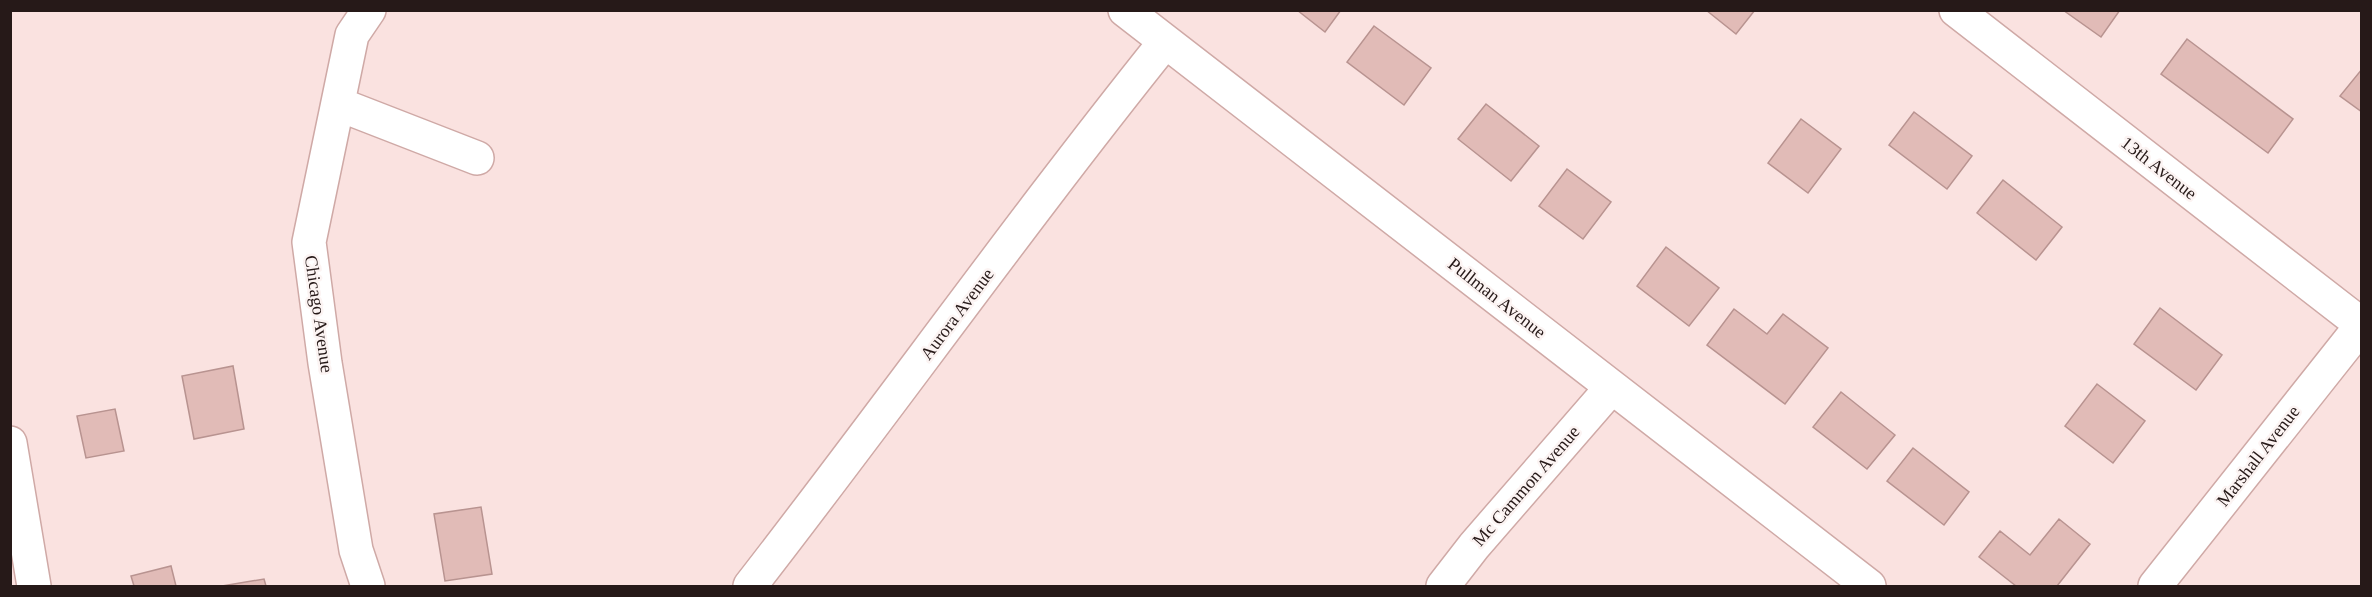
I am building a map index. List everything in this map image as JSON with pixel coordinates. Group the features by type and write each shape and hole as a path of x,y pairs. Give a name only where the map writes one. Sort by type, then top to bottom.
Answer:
{"street":[{"name":"Chicago Avenue","path":"368,586 356,550 325,363 309,242 352,34 369,10"},
{"name":"Pullman Avenue","path":"1125,10 1869,586"},
{"name":"13th Avenue","path":"1956,10 2361,325"},
{"name":"Aurora Avenue","path":"750,586 827,487 1078,151 1165,42"},
{"path":"338,104 477,158"},
{"name":"Marshall Avenue","path":"2155,586 2361,325"},
{"name":"Mc Cammon Avenue","path":"1443,586 1474,546 1612,387"},
{"path":"10,443 34,586"}],"building":[{"path":"1297,10 1341,10 1325,32"},
{"path":"1706,10 1755,10 1736,34"},
{"path":"2063,10 2120,10 2101,37"},
{"path":"1374,26 1431,68 1404,105 1347,62"},
{"path":"2187,39 2293,119 2268,153 2161,74"},
{"path":"2362,69 2362,112 2340,96"},
{"path":"1486,104 1539,146 1511,181 1458,139"},
{"path":"1914,112 1972,156 1947,189 1889,145"},
{"path":"1801,119 1841,149 1808,193 1768,163"},
{"path":"1567,169 1611,202 1583,239 1539,206"},
{"path":"2003,180 2062,227 2036,260 1977,213"},
{"path":"1666,247 1719,288 1689,326 1637,286"},
{"path":"2160,308 2222,355 2196,390 2134,344"},
{"path":"1734,309 1767,334 1783,314 1828,348 1785,404 1707,345"},
{"path":"233,366 244,429 194,439 182,376"},
{"path":"2097,384 2145,421 2113,463 2065,426"},
{"path":"1841,392 1895,435 1867,469 1813,427"},
{"path":"115,409 124,451 86,458 77,416"},
{"path":"1913,448 1969,492 1944,525 1887,481"},
{"path":"481,507 492,574 445,581 434,514"},
{"path":"2059,519 2090,544 2057,586 2016,586 1979,557 2000,531 2030,555"},
{"path":"171,566 176,586 134,586 131,576"},
{"path":"264,579 266,586 222,586"}]}
